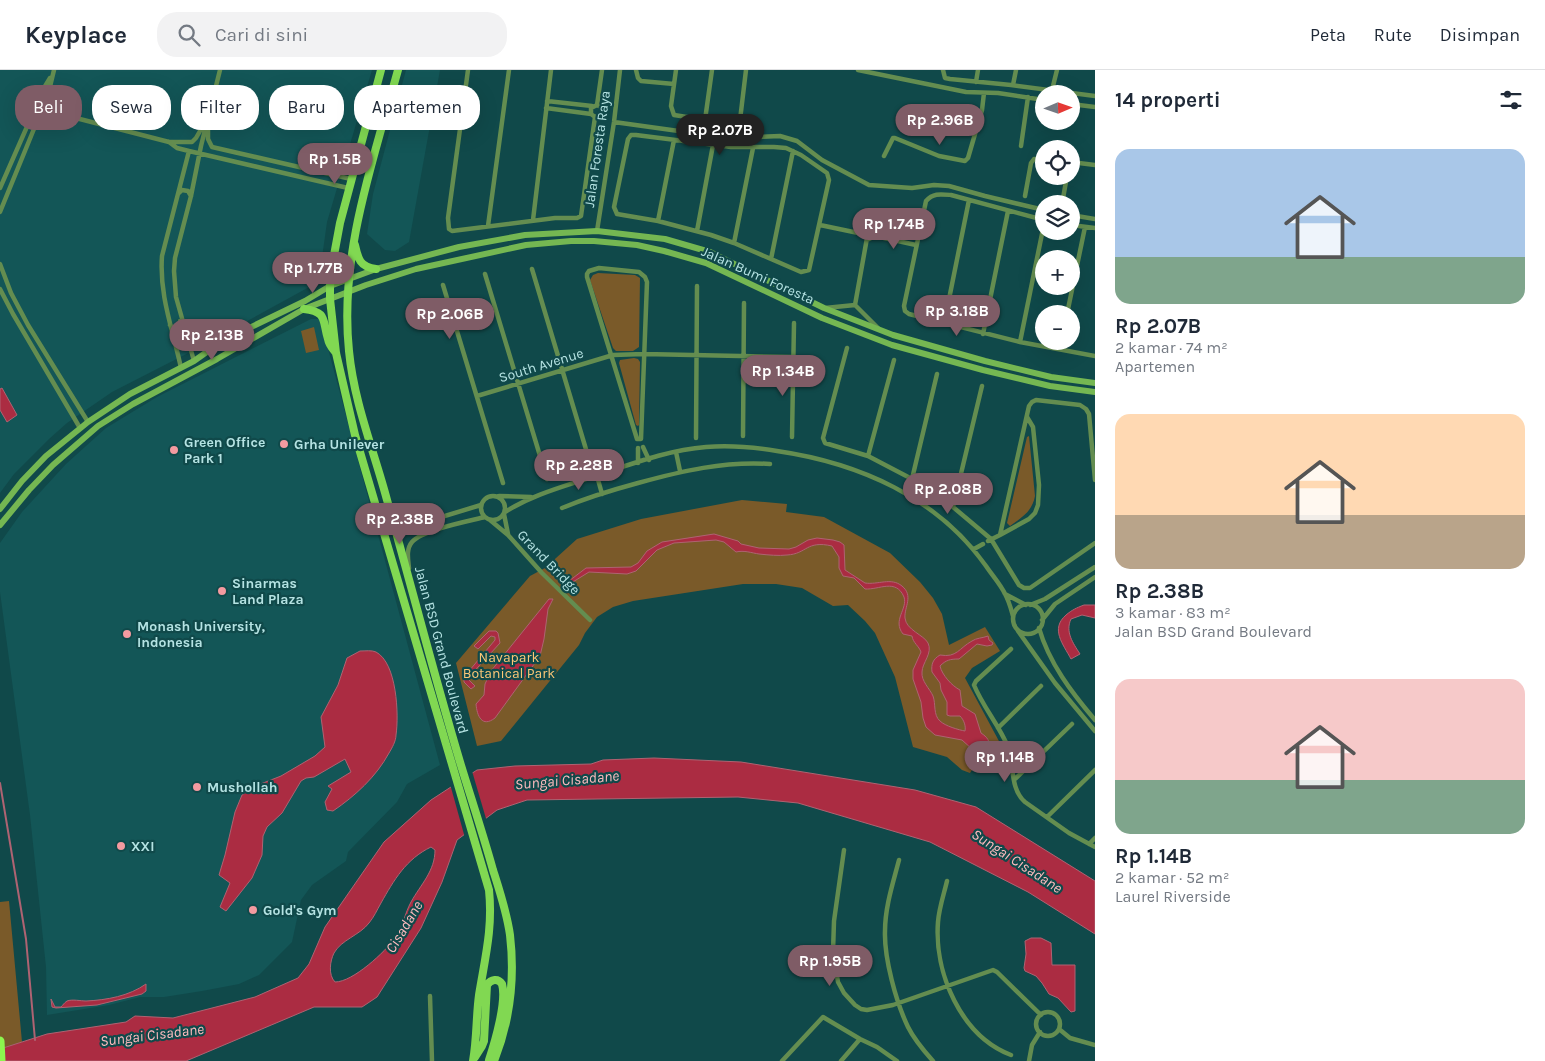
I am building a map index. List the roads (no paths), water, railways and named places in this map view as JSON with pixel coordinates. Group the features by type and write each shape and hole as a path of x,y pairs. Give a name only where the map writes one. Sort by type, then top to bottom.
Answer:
{"highway":[{"path":"0,1041 1,1061"}],"main road":[{"name":"Jalan BSD Grand Boulevard","path":"381,70 348,188 332,266 330,299 336,353 355,435 489,890 490,928 477,1012 473,1060"},
{"name":"Jalan BSD Grand Boulevard","path":"398,70 354,240 348,278 348,335 355,388 432,662 490,858 508,927 512,972 510,1000 507,1020 494,1061"},
{"name":"Jalan Bumi Foresta","path":"0,509 22,481 46,456 88,422 130,394 181,368 243,331 348,278 490,240 525,234 597,231 665,239 710,252 824,308 880,330 984,361 1051,377 1095,383"},
{"path":"354,240 358,258 362,264 368,268 376,269"},
{"name":"Jalan Bumi Foresta","path":"0,525 53,465 98,426 133,404 304,309 366,285 428,266 526,245 594,241 637,245 706,263 850,330 892,345 1050,386 1095,392"},
{"path":"706,263 710,252"},
{"path":"304,309 315,310 324,317 328,340 336,353"},
{"path":"983,370 984,361"},
{"path":"473,1060 484,1041 487,986 490,982 496,980 501,982 504,990 489,1061"}],"street":[{"path":"216,85 220,70"},
{"path":"468,70 448,224 449,229 452,231 533,220 577,218 581,216 593,115 602,70"},
{"path":"488,226 509,70"},
{"path":"533,220 551,70"},
{"name":"Jalan Foresta Raya","path":"597,231 620,70"},
{"path":"636,70 638,78 642,81 674,84"},
{"path":"676,70 671,106 674,116 732,124 740,120 746,70"},
{"path":"705,120 712,70"},
{"path":"860,70 883,72 966,92 1035,99"},
{"path":"943,70 945,78 1035,88"},
{"path":"976,82 978,70"},
{"path":"1013,85 1016,70"},
{"path":"1053,85 1056,70"},
{"path":"50,85 53,72"},
{"path":"46,85 53,72"},
{"path":"884,156 891,141 895,138 939,156 965,160 968,158 982,110 984,93"},
{"path":"1080,94 1095,96"},
{"path":"1021,146 1028,98"},
{"path":"547,101 601,107 602,112"},
{"path":"1080,105 1095,107"},
{"path":"546,108 593,115 601,115 602,112 615,112"},
{"path":"82,120 169,142 192,142 200,130"},
{"path":"614,122 729,138 780,136 797,141 822,160 869,185 912,188 949,186 1035,208"},
{"path":"0,188 26,130"},
{"path":"0,212 34,130"},
{"path":"194,360 174,286 175,258 191,196 205,130"},
{"path":"208,130 208,139 212,147 351,179"},
{"path":"636,135 674,140 753,148 774,147 793,151 829,176 809,270 801,272 734,243 697,231 658,221 617,214 614,207 628,139 636,135"},
{"path":"658,221 674,140"},
{"path":"169,142 177,148 348,188"},
{"path":"697,231 714,145"},
{"path":"734,243 753,148"},
{"path":"181,368 164,300 161,271 162,256 189,151"},
{"path":"772,259 793,151"},
{"path":"1025,196 1031,163 1035,159"},
{"path":"1080,163 1095,165"},
{"path":"322,183 326,179 324,173"},
{"path":"179,193 182,190 188,191 191,196"},
{"path":"1035,218 943,194 930,196 926,201 904,306 905,311 909,314 983,334 1035,345"},
{"path":"944,324 968,200"},
{"path":"983,334 1008,211"},
{"path":"1080,216 1095,219"},
{"path":"820,225 872,239 876,236 916,245"},
{"path":"855,305 866,227 872,226 876,230 876,236"},
{"path":"1080,226 1095,228"},
{"path":"1069,305 1085,227"},
{"path":"1020,342 1041,240"},
{"path":"0,264 1,271 16,305 88,422"},
{"path":"532,269 591,466"},
{"path":"594,269 639,272 646,276 639,439 612,356 587,277 589,271 594,269"},
{"path":"485,274 547,479"},
{"path":"443,285 504,483"},
{"path":"696,438 697,286"},
{"path":"0,289 12,314 80,428"},
{"path":"743,436 744,303"},
{"path":"824,308 855,305"},
{"path":"855,305 880,330"},
{"path":"170,324 174,328 180,326 179,310"},
{"path":"792,437 794,323"},
{"path":"847,348 823,438 825,443 868,456 912,479 953,507 990,540 1019,585 1024,588 1030,588 1095,543"},
{"path":"1060,350 1095,356"},
{"name":"South Avenue","path":"477,396 612,356 644,354 793,357"},
{"path":"868,456 894,360"},
{"path":"912,479 936,374"},
{"path":"953,507 982,386"},
{"path":"63,399 70,394"},
{"path":"1000,535 1029,406 1032,402 1036,400 1080,405 1086,409 1095,480"},
{"path":"990,540 1029,519 1035,513 1038,505 1039,485 1033,427 1027,417"},
{"path":"412,589 408,565 409,548 418,537 458,524 488,518 499,519 504,513 532,496 676,452 702,447 733,446 804,455 849,467 896,487 922,503 950,525 974,549 1005,594 1013,616 1013,622 1018,631 1055,683 1095,731"},
{"path":"638,463 641,448 649,460"},
{"path":"676,452 680,471"},
{"path":"562,508 680,471 730,464 770,464"},
{"path":"597,476 602,494"},
{"path":"386,495 396,515 404,523 415,525 482,505 488,497 532,496"},
{"path":"496,496 504,502 508,535"},
{"path":"482,505 482,512 488,518"},
{"path":"454,514 458,524"},
{"name":"Grand Bridge","path":"488,518 508,535 542,573 590,620"},
{"path":"436,519 439,529"},
{"path":"974,549 983,544"},
{"path":"1013,616 1018,608 1045,599 1095,568"},
{"path":"1018,631 1024,634 1031,634 1039,628 1055,604 1095,577"},
{"path":"1005,594 1038,609 1042,621"},
{"path":"1039,628 1047,650 1063,678 1095,720"},
{"path":"1011,649 974,685 1008,747 1019,797 1095,847"},
{"path":"998,728 1041,686"},
{"path":"1014,780 1072,724"},
{"path":"1047,817 1095,770"},
{"path":"1089,844 1095,838"},
{"path":"844,850 833,938 833,952 838,982 844,993 861,1010 876,1009 899,1003 993,970 1041,1015"},
{"path":"899,860 888,904 885,932 887,956 899,1003 909,1029 933,1061"},
{"path":"947,880 938,921 938,936 939,958 948,986 964,1016 978,1032 997,1048 1011,1055"},
{"path":"430,996 432,1061"},
{"path":"1048,1012 1056,1015 1060,1022 1059,1030 1050,1036 1040,1032 1037,1022 1041,1015 1048,1012"},
{"path":"782,1061 823,1017 860,1040 877,1047 897,1061"},
{"path":"1059,1030 1070,1038 1095,1045"},
{"path":"1030,1061 1032,1045 1040,1032"},
{"path":"841,1061 860,1040"}],"water":[{"path":"2,388 17,415 7,422 0,410 0,389"},
{"path":"714,534 738,541 741,544 759,548 789,549 817,538 833,540 844,545 845,570 865,583 893,582 902,586 906,590 908,598 905,614 906,622 908,626 926,640 929,647 922,669 923,679 933,696 938,719 952,728 965,731 963,719 960,716 947,715 947,702 940,683 932,672 933,662 940,655 954,654 974,640 988,636 989,640 993,643 992,645 977,644 959,659 948,660 940,666 948,680 960,690 962,706 975,714 981,733 989,741 988,749 981,752 972,749 962,740 935,735 926,727 921,702 913,679 913,670 921,652 912,636 903,634 900,629 899,624 905,601 901,591 892,586 865,589 854,578 843,576 839,568 839,557 832,546 817,545 794,554 777,555 745,551 736,552 724,542 716,540 674,543 657,550 636,571 627,574 589,572 568,585 569,581 586,568 631,567 638,563 647,551 662,542"},
{"path":"549,599 553,599 548,609 540,656 495,718 487,722 484,721 479,716 476,704 484,695 485,684 491,671"},
{"path":"1084,605 1095,605 1095,618 1082,615 1071,619 1069,633 1072,642 1080,654 1071,659 1060,637 1059,626 1061,620 1066,615"},
{"path":"489,631 496,631 498,633 500,643 468,678 475,686 471,689 464,682 464,677 495,640 495,637 491,636 478,649 474,646"},
{"path":"360,651 376,652 383,658 392,678 397,703 396,737 393,747 371,778 333,811 327,810 325,802 332,789 328,786 351,772 345,759 314,777 301,781 282,813 267,827 263,836 262,855 252,878 226,911 220,907 230,883 219,875 235,812 242,795 253,787 281,776 315,756 325,747 321,717 338,685 347,658"},
{"path":"654,758 741,762 915,790 976,807 1095,881 1095,934 1028,892 930,842 798,803 738,797 527,800 497,810 457,840 442,882 421,928 377,997 362,1007 314,1007 186,1061 0,1061 0,1049 47,1034 126,1022 135,1016 173,1018 255,997 298,978 309,964 325,927 384,842 431,800 477,770 515,766 591,764 603,760","holes":["431,847 435,850 430,871 411,902 396,937 377,958 359,972 342,981 335,982 331,976 330,968 337,948 369,923 396,878 408,864"]},
{"path":"1031,938 1041,938 1051,943 1052,965 1075,965 1075,1011 1071,1012 1058,998 1049,994 1036,976 1025,971 1025,941"},
{"path":"146,984 146,991 142,994 97,1005 56,1008 52,1007 51,999 55,1007 61,1007 69,1000 86,1001 118,997"}],"waterway":[{"path":"0,783 26,939 35,1040"}],"place":[{"name":"Grha Unilever","path":"284,444"},
{"name":"Green Office Park 1","path":"174,450"},
{"name":"Sinarmas Land Plaza","path":"222,591"},
{"name":"Monash University, Indonesia","path":"127,634"},
{"name":"Mushollah","path":"197,787"},
{"name":"XXI","path":"121,846"},
{"name":"Gold's Gym","path":"253,910"}],"park label":[{"name":"Navapark Botanical Park","path":"509,666"}],"water label":[{"name":"Sungai Cisadane","path":"567,780"},
{"name":"Sungai Cisadane","path":"1017,861"},
{"name":"Cisadane","path":"404,927"},
{"name":"Sungai Cisadane","path":"152,1035"}]}
